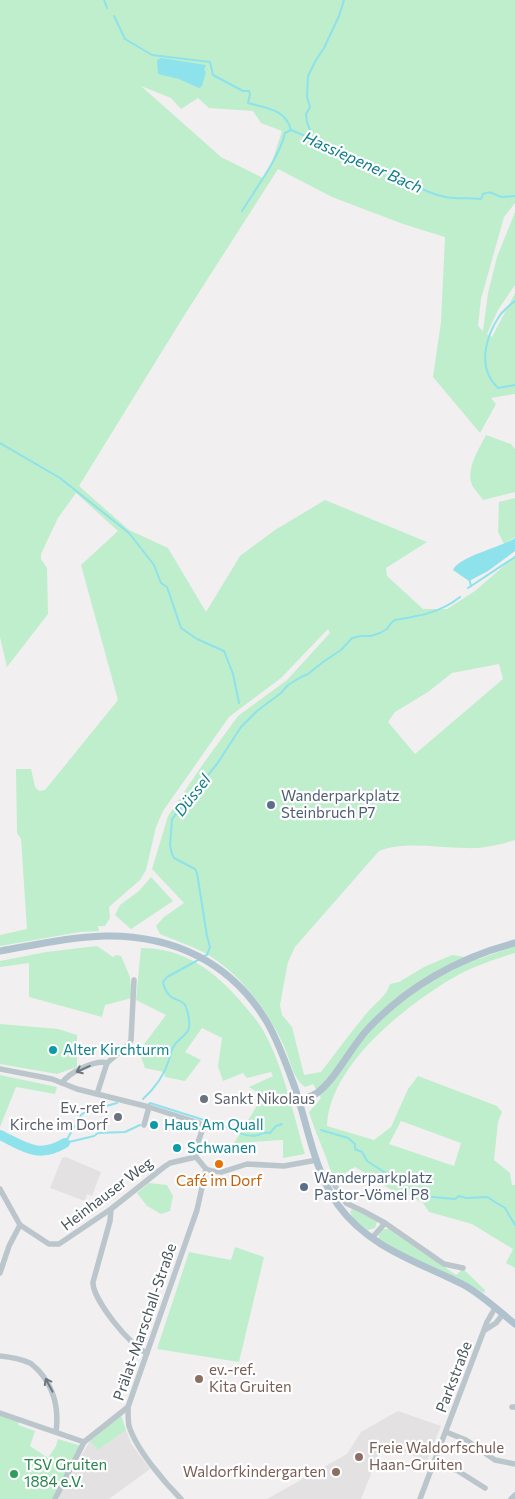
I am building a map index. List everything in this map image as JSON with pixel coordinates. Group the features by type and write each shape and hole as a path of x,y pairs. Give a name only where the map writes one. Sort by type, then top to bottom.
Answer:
{"main road":[{"path":"0,951 106,936 150,939 187,951 206,960 231,978 260,1012 278,1045 299,1100 317,1160 327,1185 338,1205 355,1224 372,1238 398,1255 465,1286 515,1324"},
{"path":"299,1100 310,1097 322,1088 366,1031 407,994 440,973 469,958 515,943"}],"street":[{"path":"97,1094 107,1063 129,1044 131,1040 134,980"},
{"path":"62,1083 67,1076 85,1067 97,1063 107,1063"},
{"path":"0,1069 52,1079 97,1094 148,1107 201,1125 202,1131 196,1148 196,1156 206,1169 222,1172 247,1164 284,1166 317,1160"},
{"path":"144,1125 148,1107"},
{"name":"Heinhauser Weg","path":"0,1189 20,1226 49,1244 59,1244 112,1208 164,1167 196,1156"},
{"name":"Prälat-Marschall-Straße","path":"181,1499 171,1489 136,1443 129,1425 128,1407 196,1210 206,1169"},
{"path":"332,1181 346,1203 385,1223 444,1264 463,1268"},
{"path":"112,1208 93,1288 100,1302 127,1336 137,1348 147,1353"},
{"path":"372,1238 385,1223"},
{"path":"1,1269 9,1246 20,1226"},
{"name":"Parkstraße","path":"420,1499 487,1322 495,1308"},
{"name":"Parkstraße","path":"485,1330 496,1323 503,1314"},
{"path":"0,1356 32,1364 45,1378 57,1408 56,1432"},
{"path":"55,1499 84,1442 128,1407"},
{"path":"0,1413 84,1442"},
{"name":"Parkstraße","path":"446,1432 466,1440 495,1460 515,1464"},
{"path":"435,1461 458,1470 485,1488"},
{"path":"511,1499 515,1495"}],"shaded area":[{"path":"66,1157 101,1172 92,1196 87,1194 85,1201 50,1188 62,1158"},
{"name":"Freie Waldorfschule Haan-Gruiten","path":"398,1411 441,1426 427,1461 383,1444 361,1499 267,1499 347,1454 361,1432"},
{"path":"126,1430 132,1445 150,1469 109,1499 61,1499 56,1497 90,1441 98,1450"}],"green space":[{"path":"0,0 515,0 515,203 504,217 481,299 478,326 483,331 488,293 497,257 515,212 515,285 498,310 487,334 492,337 515,293 515,394 491,398 496,404 480,433 433,377 441,322 445,237 403,224 332,197 278,169 182,319 79,486 129,530 168,548 206,612 240,556 275,530 325,500 427,542 386,568 387,576 423,609 447,609 475,591 515,556 515,840 478,848 400,846 379,851 295,947 288,962 280,1005 282,1015 292,1027 304,1075 321,1072 360,1021 383,996 390,984 399,982 424,967 452,955 479,959 515,946 515,953 466,971 432,991 412,1005 372,1040 341,1082 331,1104 327,1126 374,1140 391,1127 408,1089 418,1076 497,1106 502,1112 498,1122 494,1160 510,1173 512,1185 515,1185 515,1268 506,1263 513,1249 472,1224 429,1212 423,1203 406,1193 395,1192 355,1167 333,1179 309,1112 321,1098 313,1084 305,1087 297,1078 269,1017 260,1004 228,969 216,960 198,949 160,934 156,926 164,917 184,903 152,869 168,816 238,716 287,680 330,633 328,629 281,678 229,717 163,811 156,827 146,870 140,880 109,907 110,918 105,926 98,926 99,931 80,932 0,946 0,935 27,929 21,839 17,833 16,769 31,769 35,787 39,791 45,790 118,700 81,565 118,531 76,493 58,518 41,554 41,559 47,568 48,614 7,667 0,637","holes":["141,86 171,98 181,109 198,98 209,108 253,111 261,123 282,131 272,162 263,178 221,157","499,664 503,679 415,754 388,722 395,712 428,692 452,673","401,1121 461,1143 454,1166 389,1144"]},
{"path":"486,435 511,444 515,449 515,492 483,500 473,487 470,474 476,453"},
{"path":"515,498 515,537 504,544 498,532 499,502"},
{"path":"151,877 173,901 131,929 115,915 120,905 139,891"},
{"path":"97,946 113,957 116,955 121,956 130,977 132,998 105,1005 102,1017 29,997 29,963 0,967 0,961 46,952"},
{"path":"141,948 171,952 198,964 232,991 253,1016 263,1030 277,1060 305,1154 283,1158 283,1140 234,1143 263,1096 249,1087 273,1076 271,1072 247,1078 243,1073 223,1081 218,1066 222,1038 202,1028 185,1052 201,1060 185,1081 165,1077 164,1072 145,1068 139,1051 166,1015 136,1000"},
{"path":"0,1024 58,1029 77,1035 77,1067 57,1074 0,1064"},
{"path":"0,1075 57,1087 55,1094 16,1087 0,1127"},
{"path":"149,1183 167,1185 173,1196 170,1211 161,1214 147,1206 137,1193"},
{"path":"352,1209 377,1222 375,1228 368,1230 354,1219 350,1212"},
{"path":"383,1229 390,1229 456,1275 463,1269 485,1290 484,1293 379,1240 379,1233"},
{"path":"235,1247 264,1257 239,1362 157,1349 189,1252 231,1260"},
{"path":"0,1415 19,1421 18,1425 35,1431 30,1446 48,1458 58,1439 81,1446 53,1499 0,1499"},
{"path":"121,1415 126,1430 98,1450 90,1441"}],"water":[{"path":"161,58 206,65 202,86 199,88 179,79 158,74 157,60"},
{"path":"515,538 515,551 488,571 469,581 453,570 464,560"}],"waterway":[{"name":"Hassiepener Bach","path":"104,0 107,8"},
{"path":"307,136 310,130 306,114 310,107 307,97 308,76 324,48 339,16 344,0"},
{"name":"Hassiepener Bach","path":"114,16 125,39 152,55 210,62 213,75 243,91 249,91 248,103 274,110 285,118 291,130 357,158 429,192 443,197 455,198 481,199 483,194 488,192 502,197 515,196"},
{"path":"242,211 273,162 285,133 291,130"},
{"name":"Düssel","path":"515,301 502,313 495,323 487,342 485,361 491,380 498,388 515,385"},
{"path":"0,443 60,478 129,533 154,565 161,583 167,587 181,628 197,639 224,651 233,674 239,703"},
{"name":"Düssel","path":"468,588 515,557"},
{"name":"Düssel","path":"469,578 471,586"},
{"name":"Düssel","path":"204,956 207,955 210,947 197,873 195,869 174,858 172,854 170,845 172,819 217,764 241,727 288,685 308,674 341,650 352,638 380,633 387,629 395,620 437,610 460,597"},
{"name":"Düssel","path":"143,1099 159,1081 165,1071 173,1047 187,1033 189,1028 185,1005 168,994 163,982 167,977 200,959"},
{"name":"Düssel","path":"65,1143 81,1115 85,1112 117,1103"},
{"path":"149,1104 226,1127 245,1135 254,1136 270,1133 276,1126 282,1124"},
{"path":"65,1143 94,1136 98,1133 125,1132 140,1125"},
{"path":"321,1130 348,1138 355,1144 355,1149 362,1152 367,1161 401,1183"},
{"name":"Düssel","path":"0,1135 24,1147 39,1151 55,1148 65,1143"},
{"path":"406,1187 422,1196 455,1199 459,1196 466,1198 487,1197 505,1208 515,1225"}],"place":[{"name":"Wanderparkplatz Steinbruch P7","path":"271,805"},
{"name":"Alter Kirchturm","path":"53,1050"},
{"name":"Sankt Nikolaus","path":"204,1099"},
{"name":"Ev.-ref. Kirche im Dorf","path":"118,1117"},
{"name":"Haus Am Quall","path":"154,1125"},
{"name":"Schwanen","path":"177,1148"},
{"name":"Café im Dorf","path":"219,1164"},
{"name":"Wanderparkplatz Pastor-Vömel P8","path":"304,1187"},
{"name":"ev.-ref. Kita Gruiten","path":"199,1379"},
{"name":"Freie Waldorfschule Haan-Gruiten","path":"359,1457"},
{"name":"Waldorfkindergarten","path":"336,1472"},
{"name":"TSV Gruiten 1884 e.V.","path":"14,1474"}]}
